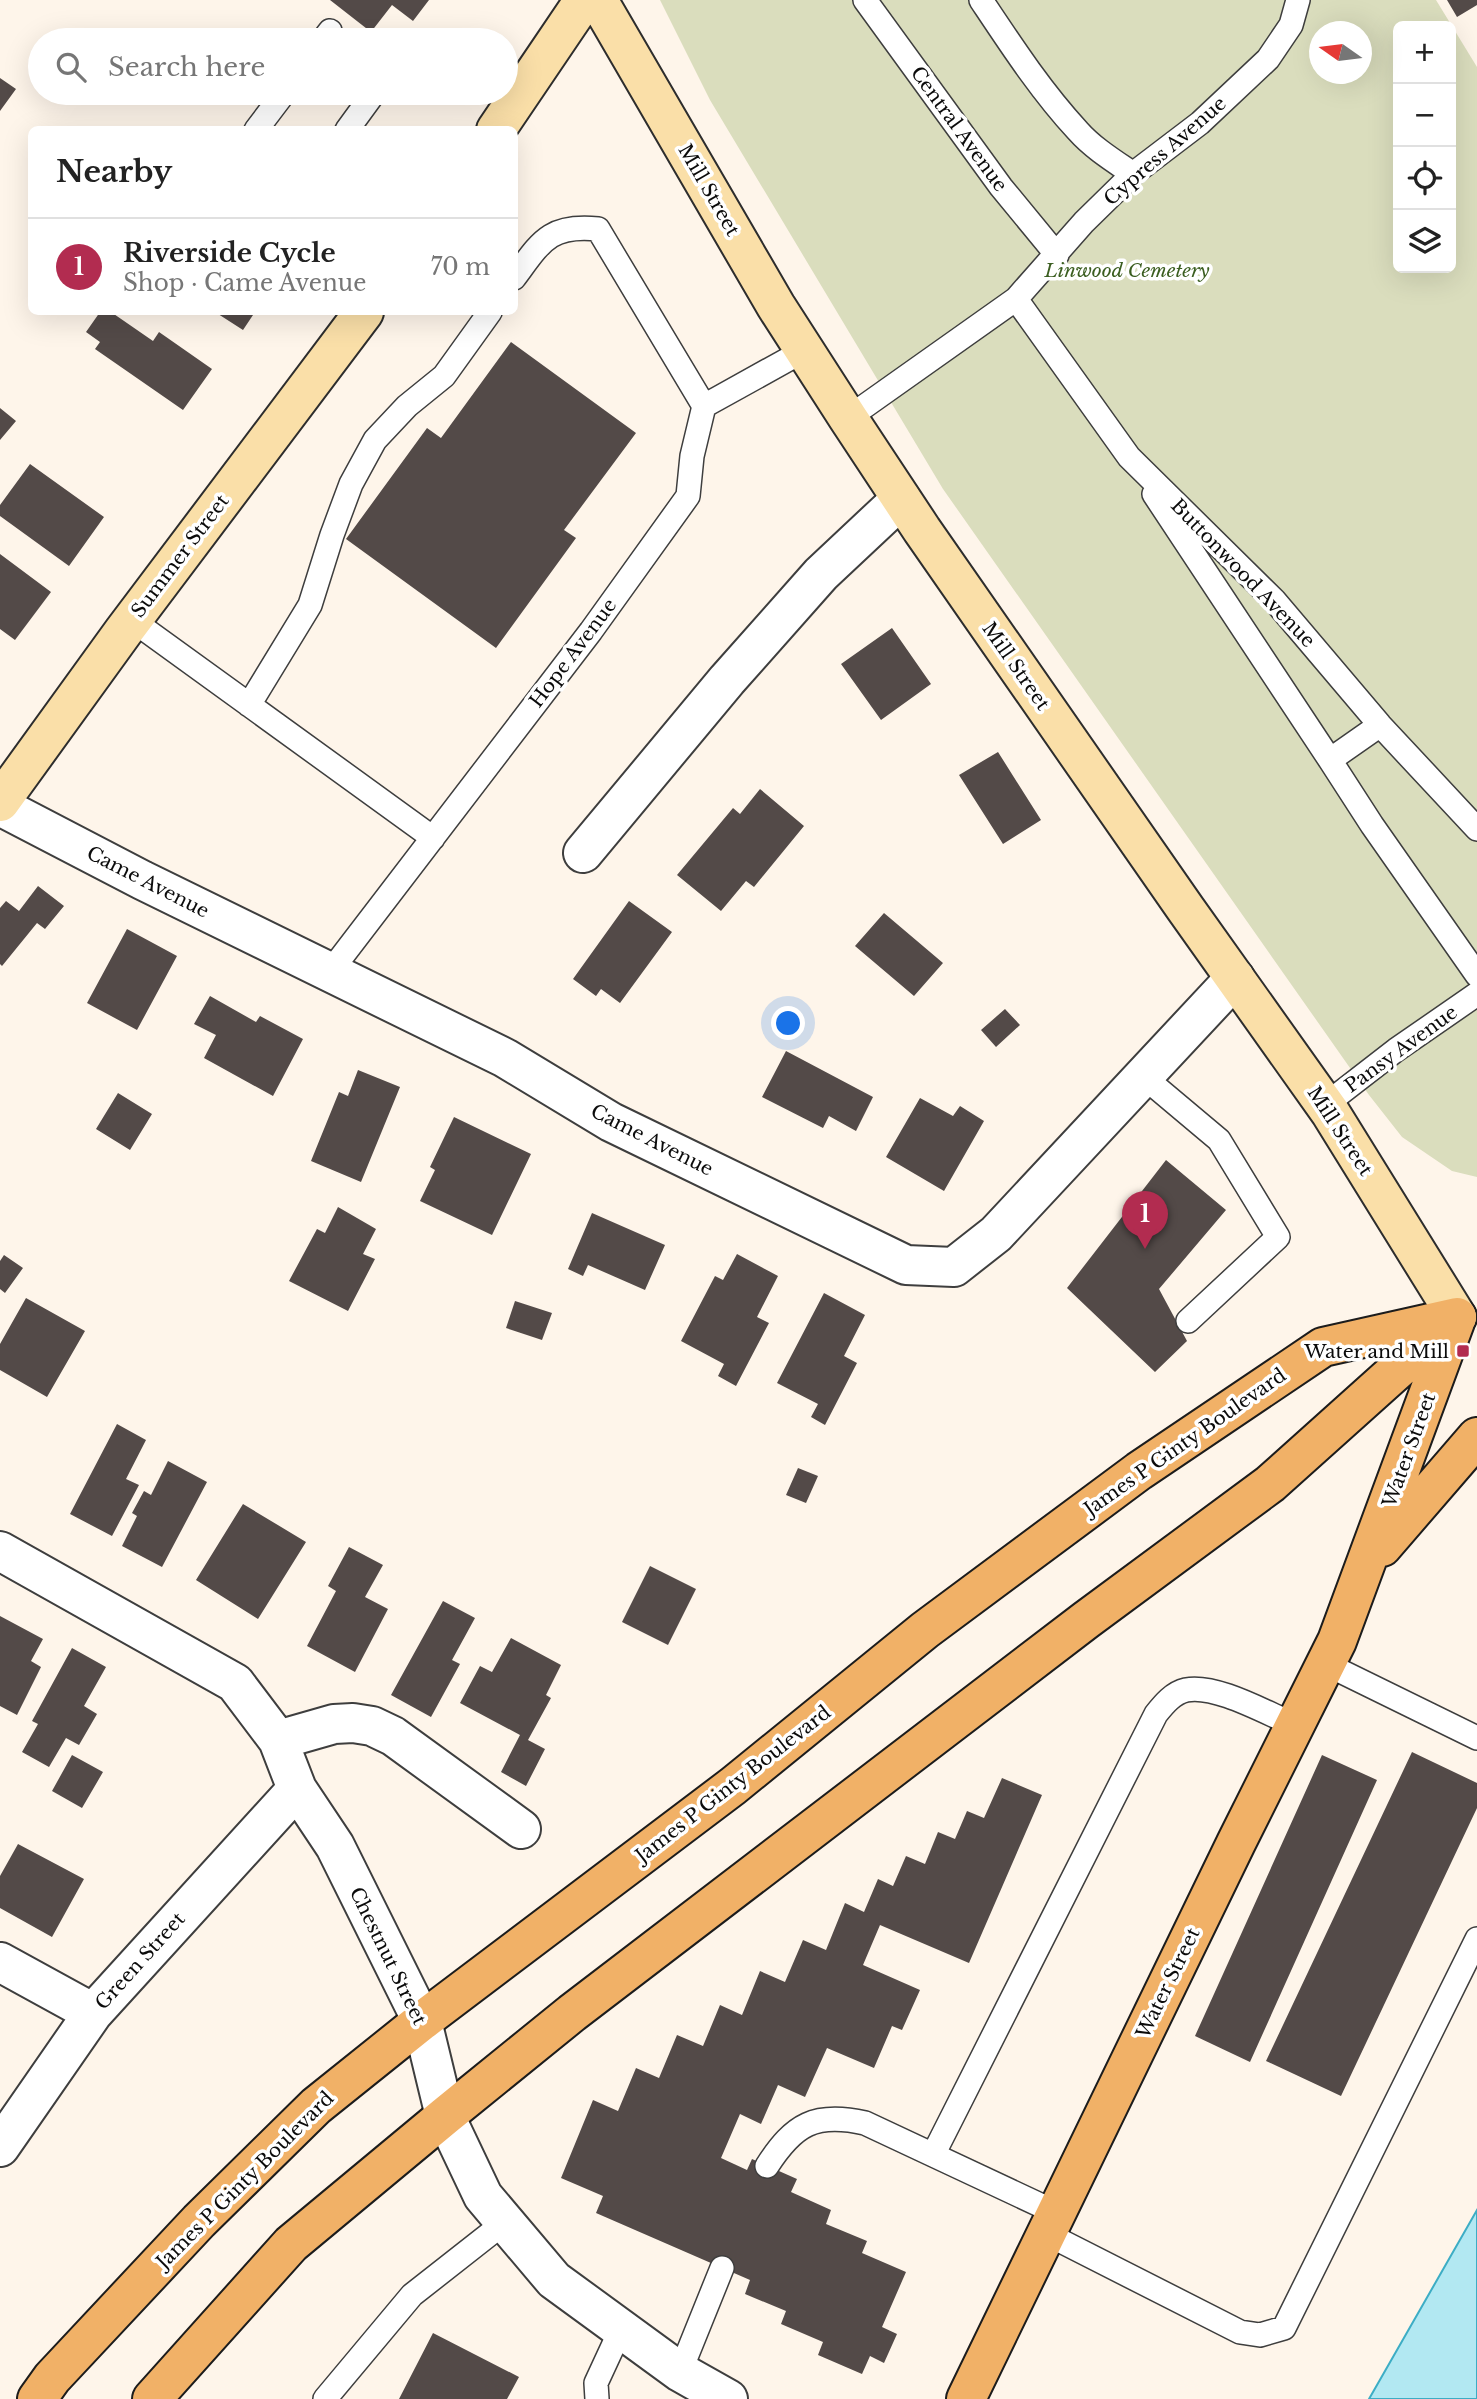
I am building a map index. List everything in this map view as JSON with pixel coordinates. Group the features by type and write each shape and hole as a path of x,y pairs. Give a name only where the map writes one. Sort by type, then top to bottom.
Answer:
{"main road":[{"path":"518,98 584,0"},
{"name":"Mill Street","path":"598,0 776,306 901,499 1467,1311"},
{"path":"499,126 513,105"},
{"name":"Summer Street","path":"0,804 132,620 361,315"},
{"path":"152,2399 291,2244 445,2116 572,2013 1086,1620 1270,1484 1467,1311"},
{"name":"Water Street","path":"966,2399 1337,1641 1467,1311"},
{"name":"James P Ginty Boulevard","path":"37,2399 52,2378 199,2221 316,2106 422,2021 733,1786 925,1630 1139,1471 1323,1347 1467,1311"},
{"name":"Water Street","path":"1367,1565 1477,1437"}],"street":[{"path":"583,853 727,680 821,574 901,499"},
{"name":"Came Avenue","path":"0,804 142,880 505,1058 611,1122 906,1265 954,1267 996,1234 1234,978"},
{"name":"Chestnut Street","path":"0,1551 235,1683 278,1740 297,1789 335,1846 422,2021 445,2116 483,2196 554,2280 680,2372 728,2399"},
{"path":"278,1740 334,1724 372,1726 393,1736 521,1829"},
{"name":"Green Street","path":"0,2147 93,2013 297,1789"},
{"path":"0,1962 93,2013"}],"lane":[{"name":"Central Avenue","path":"865,0 1001,187 1057,255"},
{"path":"981,0 1015,51 1077,131 1133,174"},
{"name":"Cypress Avenue","path":"848,418 1016,299 1084,222 1133,174 1200,123 1268,59 1291,25 1298,0"},
{"path":"259,126 275,105"},
{"path":"350,126 365,105"},
{"path":"518,273 542,241 565,229 598,229 704,406 805,351"},
{"name":"Buttonwood Avenue","path":"1016,299 1129,457 1372,825 1477,975"},
{"path":"249,705 310,605 351,484 375,440 407,406 444,376 488,315"},
{"name":"Hope Avenue","path":"330,972 591,631 688,496 692,456 704,406"},
{"name":"Buttonwood Avenue","path":"1129,457 1274,600 1380,725 1477,829"},
{"path":"132,620 433,838"},
{"path":"1330,760 1380,725"},
{"name":"Pansy Avenue","path":"1325,1105 1396,1050 1477,994"},
{"path":"1144,1077 1219,1140 1278,1237 1188,1321"},
{"path":"1326,1664 1477,1738"},
{"path":"933,2155 1156,1714 1167,1700 1184,1690 1203,1689 1295,1725"},
{"path":"767,2166 782,2143 796,2130 816,2121 840,2117 865,2123 933,2155 1240,2332 1260,2335 1284,2328 1477,1938"},
{"path":"325,2399 412,2295 505,2222"},
{"path":"680,2372 722,2268"},
{"path":"597,2399 596,2383 621,2329"}],"green space":[{"name":"Linwood Cemetery","path":"660,0 1436,0 1449,21 1393,21 1393,273 1456,273 1456,33 1477,67 1477,1177 1452,1171 1402,1137 1369,1095 943,489 710,100"}],"water":[{"path":"1477,2210 1477,2399 1369,2399"}],"building":[{"path":"330,0 429,0 413,21 392,5 374,28 366,28"},
{"path":"1447,0 1477,0 1477,5 1457,17"},
{"path":"0,78 16,89 0,111"},
{"path":"98,315 115,315 153,341 159,332 212,369 183,410 95,349 100,342 86,332"},
{"path":"220,315 253,315 243,330"},
{"path":"511,342 636,433 564,530 576,538 496,648 346,539 427,428 441,438"},
{"path":"0,408 16,421 0,440"},
{"path":"30,464 104,517 69,566 0,516 0,505"},
{"path":"0,554 51,592 15,640 0,629"},
{"path":"892,628 931,684 881,720 841,664"},
{"path":"998,752 1041,820 1003,844 959,775"},
{"path":"760,789 804,826 754,887 746,881 721,911 677,875 733,808 740,814"},
{"path":"38,886 64,906 45,929 37,923 2,966 0,908 6,901 19,911"},
{"path":"629,901 672,932 620,1003 601,989 596,996 573,979"},
{"path":"884,913 943,963 914,996 855,946"},
{"path":"127,929 177,956 137,1030 87,1003"},
{"path":"210,996 256,1022 260,1016 303,1039 273,1096 204,1058 216,1035 194,1024"},
{"path":"1005,1009 1020,1025 996,1047 981,1030"},
{"path":"786,1051 873,1097 856,1131 829,1116 823,1128 762,1097"},
{"path":"358,1070 400,1087 361,1182 311,1161 339,1092 348,1096"},
{"path":"118,1093 152,1114 130,1150 96,1129"},
{"path":"920,1098 953,1116 960,1106 984,1121 944,1191 886,1157"},
{"path":"454,1117 531,1154 492,1235 420,1201 435,1170 430,1167"},
{"path":"1166,1160 1226,1210 1159,1289 1187,1341 1155,1372 1067,1288"},
{"path":"338,1207 376,1229 363,1254 375,1259 348,1311 289,1281 317,1229 325,1233"},
{"path":"592,1213 665,1245 645,1290 588,1265 583,1276 568,1269"},
{"path":"737,1254 778,1276 757,1317 769,1323 736,1386 718,1376 724,1364 681,1341 715,1276 723,1280"},
{"path":"4,1255 23,1268 5,1293 0,1289 0,1261"},
{"path":"824,1293 865,1315 844,1356 857,1363 825,1425 811,1417 818,1404 777,1383"},
{"path":"26,1298 85,1331 47,1397 0,1370 0,1344"},
{"path":"515,1301 552,1313 542,1340 506,1328"},
{"path":"117,1424 146,1440 126,1479 139,1485 112,1536 70,1514"},
{"path":"168,1461 207,1482 162,1567 122,1546 137,1516 132,1513 144,1491 151,1495"},
{"path":"798,1468 818,1476 806,1503 786,1495"},
{"path":"243,1504 306,1542 258,1619 196,1580"},
{"path":"349,1547 383,1565 365,1597 388,1609 355,1672 307,1646 336,1591 328,1586"},
{"path":"650,1566 696,1589 668,1645 622,1622"},
{"path":"443,1601 475,1618 452,1660 460,1664 431,1717 391,1695"},
{"path":"0,1616 43,1639 31,1661 41,1667 17,1715 0,1706"},
{"path":"511,1638 561,1665 546,1695 551,1698 528,1740 545,1749 526,1786 501,1772 520,1735 460,1703 480,1666 492,1672"},
{"path":"72,1648 106,1667 84,1706 97,1714 79,1745 66,1738 49,1767 22,1752 38,1724 32,1721"},
{"path":"1412,1752 1477,1783 1477,1808 1341,2096 1266,2061"},
{"path":"72,1755 103,1772 82,1808 52,1791"},
{"path":"1322,1755 1377,1780 1250,2062 1195,2036"},
{"path":"1002,1778 1042,1795 969,1963 880,1925 863,1965 920,1990 902,2030 892,2026 874,2068 827,2048 805,2097 778,2085 761,2124 740,2114 721,2158 747,2170 752,2159 797,2179 791,2192 831,2210 826,2224 867,2241 862,2253 906,2272 882,2327 897,2334 884,2363 870,2356 862,2374 818,2355 823,2342 781,2324 786,2311 745,2294 750,2280 596,2213 603,2196 561,2178 593,2100 618,2111 636,2068 659,2078 677,2035 703,2046 720,2005 742,2015 760,1971 785,1982 803,1940 826,1950 845,1903 864,1912 878,1879 893,1886 906,1856 925,1864 938,1832 955,1839 967,1811 984,1818"},
{"path":"18,1844 84,1879 52,1937 0,1908 0,1876"},
{"path":"433,2333 519,2377 507,2399 399,2399"}],"place":[{"name":"Riverside Cycle","path":"1145,1249"},
{"name":"Water and Mill","path":"1463,1351"}]}
